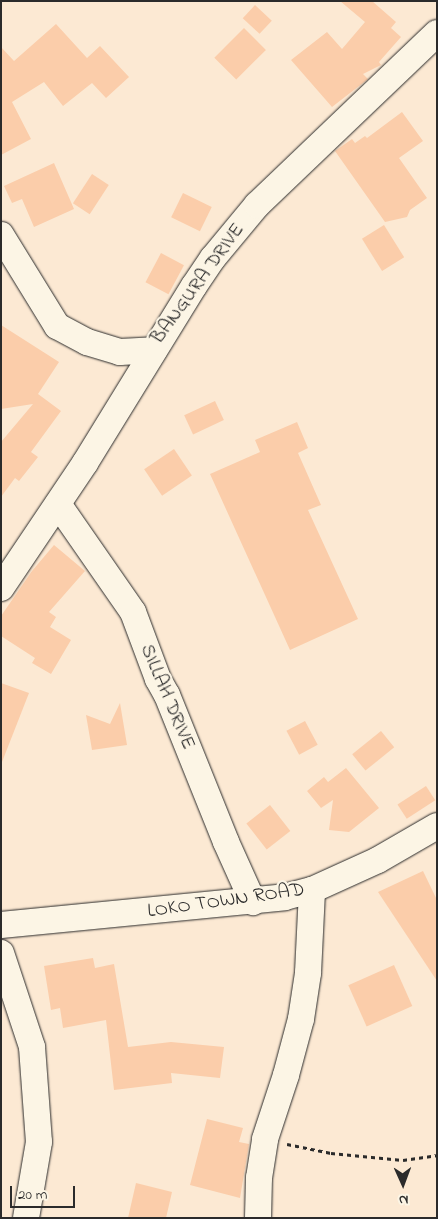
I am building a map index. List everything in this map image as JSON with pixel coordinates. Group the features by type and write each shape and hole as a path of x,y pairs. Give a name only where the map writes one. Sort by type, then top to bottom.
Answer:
{"street":[{"name":"BANGURA DRIVE","path":"1,235 56,326 87,342 120,352 154,350 213,258 258,205 437,33"},
{"path":"1,588 58,504 154,350"},
{"name":"SILLAH DRIVE","path":"58,504 133,612 158,680 167,695 226,842 253,902"},
{"name":"LOKO TOWN ROAD","path":"1,925 130,914 198,905 253,902 312,890 378,860 437,826"},
{"path":"258,1218 259,1178 265,1139 286,1075 301,1018 308,973 312,890"},
{"path":"1,953 32,1047 39,1142 26,1218"}],"path":[{"path":"265,1139 330,1153 403,1160 437,1155"}],"building":[{"path":"340,1 372,1 396,22 391,28 401,37 379,62 381,65 363,74 368,79 332,107 291,60 327,32 342,49 365,22"},
{"path":"255,5 272,21 260,34 243,18"},
{"path":"56,24 87,58 100,46 129,77 106,98 92,83 63,106 44,82 12,102 31,139 1,155 1,47 14,61"},
{"path":"244,28 266,50 236,80 214,58"},
{"path":"402,112 423,141 399,158 427,198 410,210 407,217 385,222 335,151 352,139 355,143 365,136 367,138"},
{"path":"54,163 74,209 34,227 22,199 12,203 4,186"},
{"path":"92,174 109,185 90,214 73,203"},
{"path":"183,193 212,207 200,231 171,217"},
{"path":"384,225 404,257 382,271 362,239"},
{"path":"161,253 184,265 168,294 146,282"},
{"path":"1,325 59,362 38,394 61,411 31,452 38,457 19,481 15,478 1,497 1,442 33,404 1,409"},
{"path":"215,401 224,420 193,434 184,415"},
{"path":"297,422 308,448 298,453 321,505 308,510 358,619 290,650 210,474 260,452 255,440"},
{"path":"174,449 192,476 162,496 144,469"},
{"path":"54,545 85,571 49,612 56,617 50,627 71,640 51,674 32,663 35,658 1,636 1,616 32,571"},
{"path":"1,683 29,693 2,762 1,762"},
{"path":"120,703 127,745 92,750 86,715 110,724"},
{"path":"305,721 318,745 299,755 286,731"},
{"path":"381,731 394,747 365,771 352,754"},
{"path":"346,768 379,808 349,832 329,830 333,800 321,808 307,791 324,777 328,782"},
{"path":"426,786 435,800 407,819 397,805"},
{"path":"270,805 290,831 267,849 246,823"},
{"path":"423,871 437,900 437,981 378,892"},
{"path":"93,958 95,968 114,964 128,1047 171,1042 224,1047 220,1078 171,1073 172,1083 114,1090 106,1020 63,1028 60,1008 51,1010 44,966"},
{"path":"394,965 412,1006 367,1026 348,985"},
{"path":"207,1119 243,1128 239,1142 249,1144 240,1198 190,1185"},
{"path":"136,1183 172,1192 166,1218 128,1218"}]}
